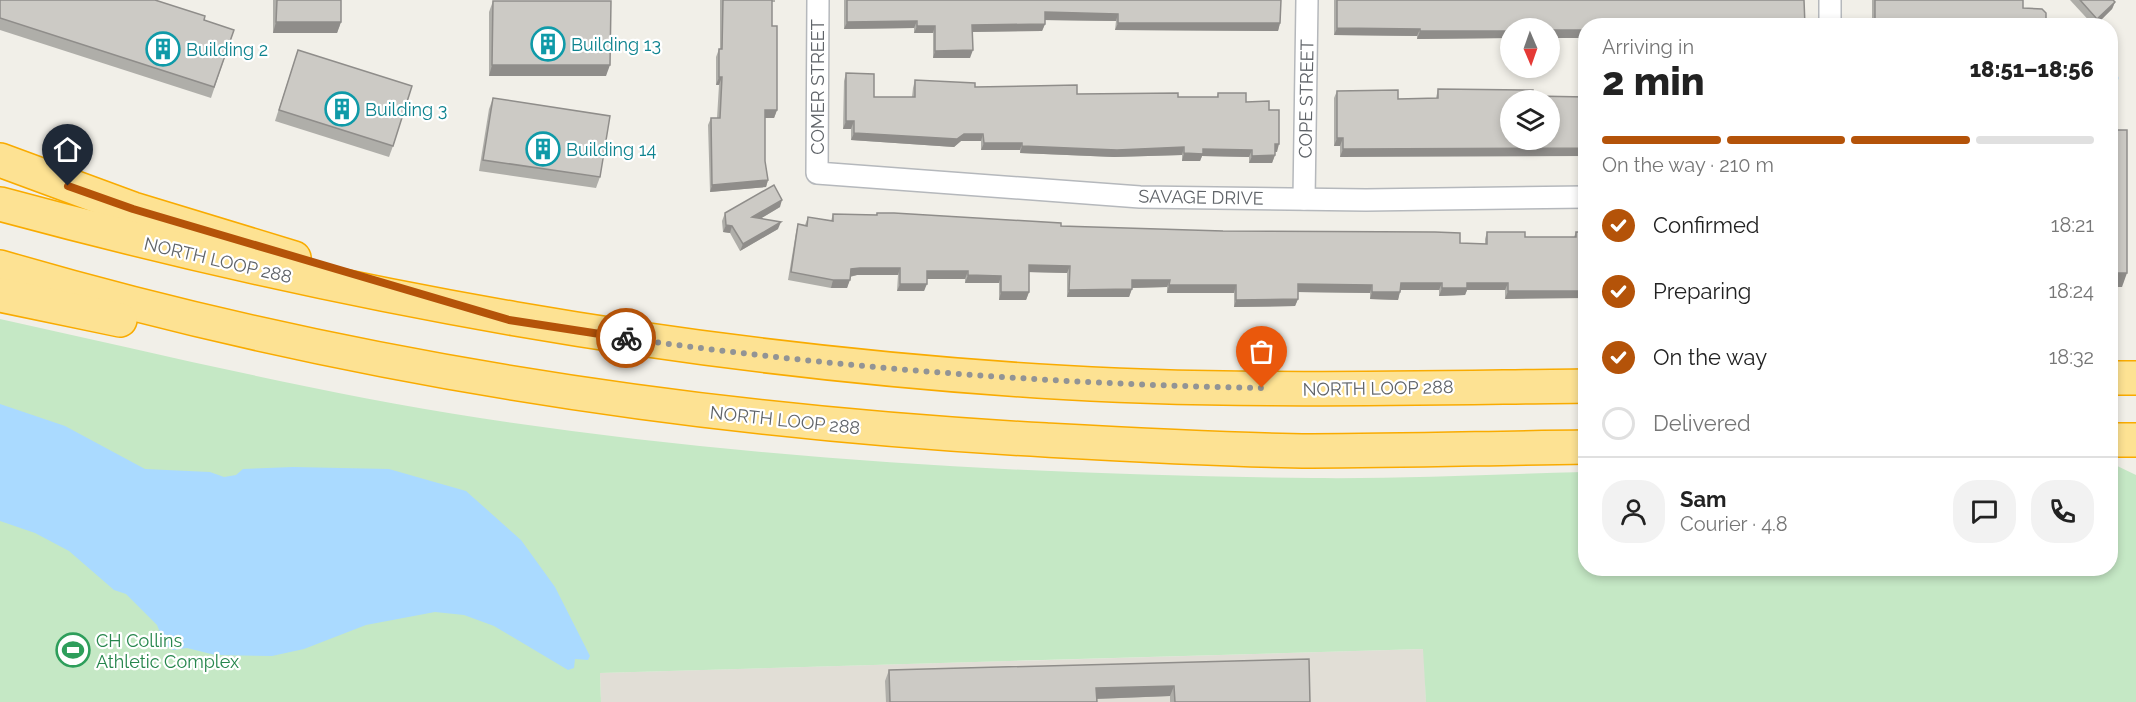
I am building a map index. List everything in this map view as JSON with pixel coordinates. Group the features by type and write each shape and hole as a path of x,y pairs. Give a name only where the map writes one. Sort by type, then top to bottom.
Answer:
{"highway":[{"path":"0,160 133,209 509,320"},
{"name":"NORTH LOOP 288","path":"0,204 246,267 509,320 637,340 812,362 1042,381 1283,389 1578,386"},
{"name":"NORTH LOOP 288","path":"0,267 149,308 446,372 712,413 919,433 1138,446 1310,451 1578,447"},
{"path":"0,295 93,316 295,341"},
{"path":"2118,378 2136,378"},
{"path":"2118,440 2136,440"}],"street":[{"name":"COMER STREET","path":"817,173 818,0"},
{"name":"COPE STREET","path":"1304,199 1308,0"},
{"path":"1830,0 1830,18"},
{"name":"SAVAGE DRIVE","path":"817,173 1140,197 1304,199 1578,197"}],"shaded area":[{"path":"1424,649 1426,702 601,702 600,673"}],"green space":[{"path":"0,319 359,397 480,418 687,445 895,463 1104,473 1346,478 1578,472 1578,576 2118,576 2118,466 2136,475 2136,702 1426,702 1423,649 600,673 601,702 0,702"}],"water":[{"path":"0,404 65,426 145,469 210,472 224,477 236,475 243,469 293,467 389,469 466,491 521,540 555,587 590,656 588,660 575,659 574,668 568,670 494,626 464,615 435,612 366,625 304,649 272,656 215,655 187,648 173,650 165,645 157,625 126,594 114,590 69,551 35,533 0,521"}],"building":[{"path":"0,0 155,0 205,16 204,20 234,30 214,87 0,18"},
{"path":"277,0 341,0 341,22 276,22"},
{"path":"723,0 772,0 772,26 777,26 777,110 765,110 765,161 768,180 712,185 711,118 720,118 722,77 719,77 719,49 722,49"},
{"path":"847,0 1281,0 1280,23 1118,23 1118,14 1045,12 1045,24 972,25 973,50 935,51 935,26 917,26 917,21 847,22"},
{"path":"1337,0 1804,0 1805,18 1578,18 1578,30 1560,30 1560,18 1500,18 1500,31 1420,31 1420,29 1337,28"},
{"path":"1875,0 2023,0 2023,8 2042,9 2046,13 2046,18 1875,18"},
{"path":"2080,0 2113,0 2115,2 2098,18"},
{"name":"Building 13","path":"493,1 611,1 610,65 492,65"},
{"name":"Building 3","path":"298,50 412,86 393,146 279,110"},
{"path":"846,73 874,74 874,97 915,97 915,80 975,83 975,87 1077,85 1077,94 1178,93 1178,97 1218,97 1218,93 1246,93 1246,102 1269,101 1269,110 1279,110 1279,144 1275,144 1275,155 1252,156 1252,150 1203,149 1203,154 1184,153 1184,147 1117,150 1022,146 1022,143 984,143 983,134 964,134 957,139 854,133 854,121 846,121"},
{"path":"1438,89 1533,90 1500,90 1500,148 1343,149 1343,138 1337,138 1337,91 1398,90 1398,99 1438,98"},
{"path":"1560,97 1578,97 1578,148 1560,148"},
{"name":"Building 14","path":"493,98 610,116 600,177 483,160"},
{"path":"2118,130 2127,130 2127,273 2118,273"},
{"path":"774,185 782,200 752,217 781,222 743,244 732,226 726,225 725,213"},
{"path":"877,213 894,213 1061,223 1061,226 1223,231 1460,233 1460,243 1487,244 1487,232 1525,232 1525,237 1576,237 1576,232 1578,232 1578,291 1508,291 1508,283 1467,283 1467,288 1442,288 1442,283 1401,283 1400,292 1372,292 1372,285 1298,284 1298,299 1236,300 1236,285 1169,285 1170,280 1132,280 1132,289 1069,290 1070,266 1029,265 1029,292 1001,292 1001,276 968,275 968,271 927,271 927,284 900,284 900,268 851,269 850,280 833,280 791,272 798,224 807,226 808,217 833,221 833,214 877,215"},
{"path":"1309,659 1310,702 1175,702 1174,686 1096,688 1097,702 890,702 889,670"}],"way so far":[{"path":"626,338 812,362 928,373 1042,381 1262,388"}],"place":[{"name":"Building 13","path":"548,44"},
{"name":"Building 2","path":"163,49"},
{"name":"Building 3","path":"342,109"},
{"name":"Building 14","path":"543,149"},
{"name":"CH Collins Athletic Complex","path":"73,650"}],"route":[{"path":"68,186 133,209 509,320 626,338"}]}
